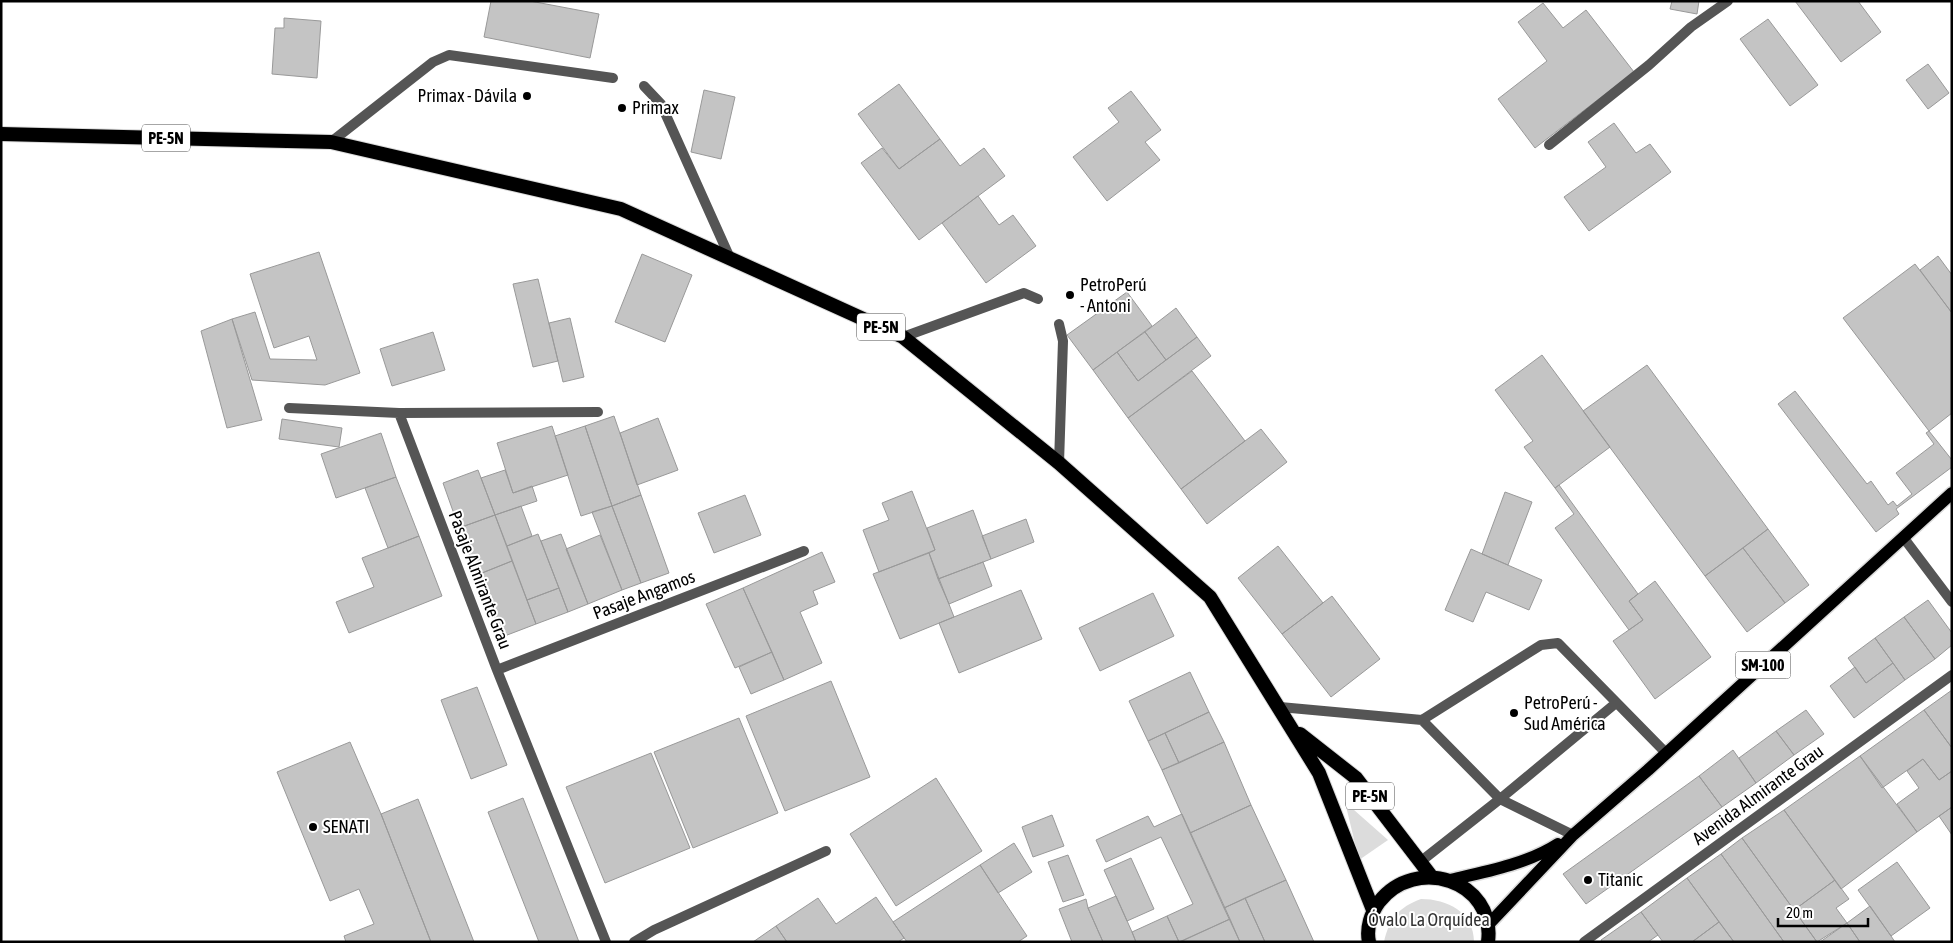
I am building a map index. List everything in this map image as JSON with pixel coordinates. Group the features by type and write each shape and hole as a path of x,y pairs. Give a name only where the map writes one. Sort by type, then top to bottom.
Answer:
{"highway":[{"name":"PE-5N","path":"1,134 331,142 621,209 903,337 1059,462 1210,597 1280,707 1319,773 1373,910"},
{"name":"PE-5N","path":"1294,730 1356,778 1431,876"},
{"path":"1369,942 1367,934 1373,910 1387,892 1408,879 1431,876 1450,880 1466,889 1479,904 1490,936"}],"main road":[{"name":"SM-100","path":"1450,880 1476,874 1548,850 1572,835 1666,753 1952,493"},
{"name":"SM-100","path":"1490,936 1572,835"}],"street":[{"path":"1549,145 1649,65 1691,27 1728,1"},
{"path":"331,142 433,62 450,55 613,78"},
{"path":"644,86 661,104 730,258"},
{"path":"903,337 1024,293 1038,298"},
{"path":"1058,324 1063,341 1059,462"},
{"path":"289,408 398,413 598,412"},
{"name":"Pasaje Almirante Grau","path":"398,413 497,670 606,942"},
{"path":"1903,537 1952,602"},
{"name":"Pasaje Angamos","path":"497,670 804,551"},
{"path":"1280,707 1422,720 1542,645 1558,643 1666,753"},
{"name":"Avenida Almirante Grau","path":"1584,942 1952,675"},
{"path":"1420,862 1616,703"},
{"path":"1422,720 1500,799 1572,835"},
{"path":"634,942 654,930 826,852"}],"green space":[{"path":"1345,802 1388,840 1359,860"},
{"name":"Óvalo La Orquídea","path":"1421,899 1440,902 1457,909 1469,923 1473,932 1474,942 1384,942 1392,920 1396,915 1413,902"}],"building":[{"path":"491,1 530,1 599,14 590,58 484,37"},
{"path":"1672,1 1699,1 1697,14 1670,9"},
{"path":"1795,1 1858,1 1881,32 1841,62"},
{"path":"1543,3 1563,28 1586,10 1634,72 1535,148 1498,99 1547,61 1518,22"},
{"path":"284,18 321,21 317,78 272,74 275,28 284,28"},
{"path":"1768,19 1818,85 1790,106 1740,39"},
{"path":"1928,64 1949,93 1928,109 1906,80"},
{"path":"899,84 940,139 899,169 858,114"},
{"path":"704,90 735,97 721,159 691,152"},
{"path":"1131,91 1161,130 1145,142 1160,160 1107,201 1073,157 1119,122 1108,108"},
{"path":"1614,123 1636,153 1650,144 1671,172 1589,231 1564,197 1606,167 1588,142"},
{"path":"940,139 960,166 984,148 1005,176 919,240 861,163 882,148 899,169"},
{"path":"978,196 999,225 1013,215 1036,246 986,283 942,223"},
{"path":"319,252 360,373 325,385 252,380 232,319 255,312 270,359 317,360 309,336 274,348 250,274"},
{"path":"642,254 692,275 665,342 615,322"},
{"path":"1938,256 1952,275 1952,313 1920,270"},
{"path":"1915,264 1952,313 1952,413 1929,431 1843,318"},
{"path":"538,279 558,361 533,367 513,284"},
{"path":"1127,292 1152,326 1093,370 1067,335"},
{"path":"1176,308 1197,337 1166,360 1145,332"},
{"path":"570,318 584,377 563,382 549,323"},
{"path":"232,319 262,420 227,428 201,331"},
{"path":"433,332 445,370 392,386 380,349"},
{"path":"1145,332 1166,360 1138,381 1117,352"},
{"path":"1197,337 1211,356 1128,418 1093,370 1117,352 1138,381"},
{"path":"1542,355 1610,447 1555,488 1524,447 1533,441 1495,390"},
{"path":"1647,365 1768,529 1705,576 1583,411"},
{"path":"1192,371 1245,441 1181,489 1128,418"},
{"path":"1795,391 1867,484 1871,481 1888,505 1893,501 1897,506 1912,494 1896,473 1934,444 1926,433 1929,431 1952,460 1952,467 1896,509 1899,514 1876,532 1778,404"},
{"path":"614,416 641,495 612,506 585,426"},
{"path":"658,418 678,470 637,485 620,433"},
{"path":"282,419 342,428 339,447 279,439"},
{"path":"552,426 568,475 513,493 497,443"},
{"path":"585,426 612,506 581,516 555,436"},
{"path":"1261,429 1287,462 1207,524 1181,489"},
{"path":"381,433 396,477 336,498 321,454"},
{"path":"478,470 495,515 459,528 443,483"},
{"path":"505,470 513,493 532,486 537,501 495,515 481,478"},
{"path":"396,477 419,536 388,548 365,488"},
{"path":"1559,485 1638,594 1629,601 1643,620 1629,630 1555,528 1574,514 1555,488"},
{"path":"912,491 935,550 879,572 863,530 889,520 882,503"},
{"path":"1505,492 1532,502 1508,565 1482,554"},
{"path":"641,495 669,573 641,583 612,506"},
{"path":"745,495 761,535 714,553 698,513"},
{"path":"521,506 532,536 507,546 495,515"},
{"path":"612,506 641,583 622,590 592,512"},
{"path":"973,510 991,559 938,579 929,553 935,550 927,528"},
{"path":"495,515 512,561 477,575 459,528"},
{"path":"1026,519 1034,542 991,559 982,536"},
{"path":"1768,529 1809,585 1785,603 1743,548"},
{"path":"538,534 559,588 527,600 507,546"},
{"path":"561,534 588,604 568,612 541,541"},
{"path":"600,535 622,590 588,604 566,549"},
{"path":"419,536 442,596 349,633 336,602 374,587 362,558"},
{"path":"1278,546 1323,603 1282,634 1238,578"},
{"path":"1743,548 1785,603 1747,632 1705,576"},
{"path":"1471,549 1542,580 1529,610 1486,592 1473,622 1445,610"},
{"path":"822,552 835,582 813,591 818,604 800,612 822,663 784,680 743,588"},
{"path":"929,553 954,617 900,639 873,574"},
{"path":"512,561 536,624 502,637 477,575"},
{"path":"983,562 992,586 949,604 938,579"},
{"path":"1655,581 1711,657 1655,699 1613,641 1643,620 1629,601"},
{"path":"559,588 568,612 536,624 527,600"},
{"path":"743,588 772,652 735,668 706,604"},
{"path":"1021,590 1042,639 959,673 939,623"},
{"path":"1153,593 1174,636 1100,671 1079,628"},
{"path":"1332,596 1380,659 1331,697 1282,634"},
{"path":"1928,600 1952,633 1952,645 1935,659 1904,617"},
{"path":"1904,617 1935,659 1905,680 1875,638"},
{"path":"1875,638 1893,663 1866,683 1848,658"},
{"path":"772,652 784,680 751,694 739,667"},
{"path":"1893,663 1905,680 1854,718 1830,686 1855,667 1866,683"},
{"path":"1190,672 1209,712 1148,741 1129,701"},
{"path":"831,681 870,777 785,811 746,716"},
{"path":"477,687 507,765 471,779 441,700"},
{"path":"1952,690 1952,748 1924,710"},
{"path":"1806,710 1824,734 1794,755 1776,731"},
{"path":"1924,710 1952,748 1952,771 1939,780 1923,759 1882,788 1860,756"},
{"path":"1209,712 1224,742 1179,763 1165,733"},
{"path":"739,718 778,813 693,848 654,752"},
{"path":"1776,731 1794,755 1756,783 1739,758"},
{"path":"1165,733 1179,763 1162,770 1148,741"},
{"path":"350,742 381,814 431,942 346,942 344,936 374,924 359,889 330,901 277,772"},
{"path":"1224,742 1251,805 1190,833 1162,770"},
{"path":"1733,750 1756,783 1722,807 1699,776"},
{"path":"651,753 690,848 605,883 566,787"},
{"path":"1860,756 1917,832 1841,889 1784,810"},
{"path":"1923,759 1939,780 1952,771 1952,807 1917,832 1897,804 1919,788 1907,771"},
{"path":"1699,776 1722,807 1586,904 1563,874"},
{"path":"936,778 982,851 896,906 850,834"},
{"path":"523,798 579,942 539,942 488,812"},
{"path":"418,799 474,942 431,942 381,814"},
{"path":"1251,805 1286,880 1224,908 1190,833"},
{"path":"1952,807 1952,835 1939,816"},
{"path":"1784,810 1835,880 1794,910 1742,838"},
{"path":"1182,814 1230,919 1179,942 1167,916 1193,904 1161,837 1106,862 1096,840 1148,816 1154,827"},
{"path":"1052,815 1064,846 1033,857 1022,827"},
{"path":"1742,838 1817,942 1784,942 1721,854"},
{"path":"1014,843 1032,872 998,893 980,865"},
{"path":"1721,854 1784,942 1734,942 1687,878"},
{"path":"1068,855 1084,895 1063,902 1048,862"},
{"path":"1131,858 1154,909 1127,921 1104,870"},
{"path":"1897,862 1930,908 1891,936 1858,890"},
{"path":"980,865 1027,936 1018,942 907,942 893,922"},
{"path":"1687,878 1719,922 1692,942 1663,942 1641,912"},
{"path":"1286,880 1314,942 1265,942 1245,898"},
{"path":"1835,880 1849,899 1836,908 1847,923 1817,942 1794,910"},
{"path":"1116,896 1136,942 1103,942 1088,908"},
{"path":"876,897 904,938 898,942 787,942 776,926 818,898 836,924"},
{"path":"1245,898 1265,942 1240,942 1224,908"},
{"path":"1086,899 1103,942 1072,942 1059,909"},
{"path":"1870,906 1895,942 1860,942 1847,923"},
{"path":"1641,912 1658,935 1648,942 1602,942 1601,940"},
{"path":"1167,916 1179,942 1136,942 1132,932"},
{"path":"1230,919 1240,942 1180,942"},
{"path":"1719,922 1734,942 1692,942"},
{"path":"1847,923 1860,942 1820,942"},
{"path":"776,926 787,942 753,942"}],"place":[{"name":"Primax - Dávila","path":"527,96"},
{"name":"Primax","path":"622,108"},
{"name":"PetroPerú - Antoni","path":"1070,295"},
{"name":"PetroPerú - Sud América","path":"1514,713"},
{"name":"SENATI","path":"313,827"},
{"name":"Titanic","path":"1588,880"}]}
